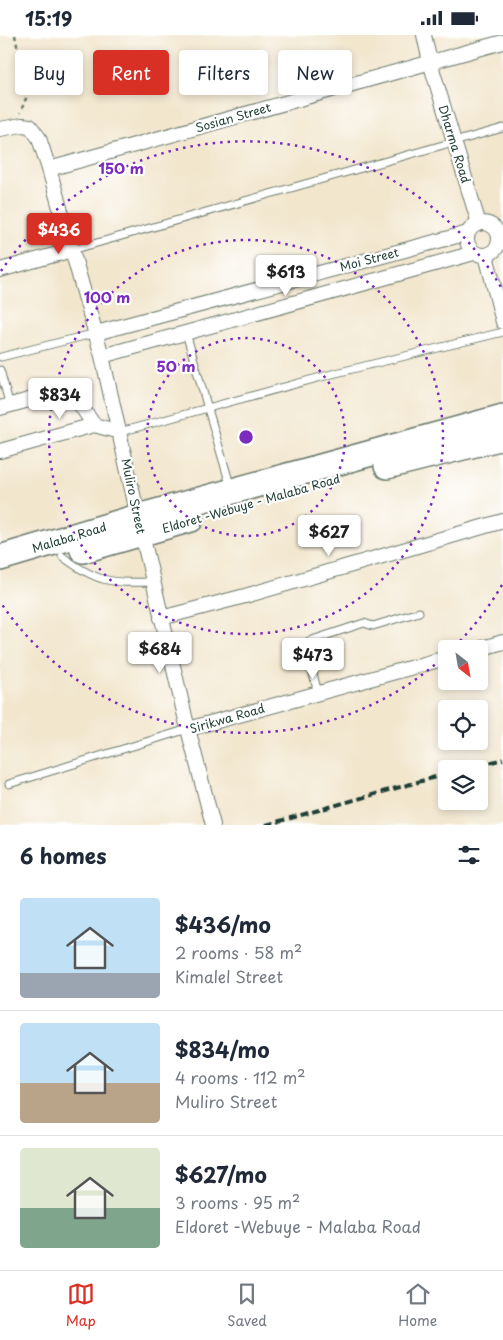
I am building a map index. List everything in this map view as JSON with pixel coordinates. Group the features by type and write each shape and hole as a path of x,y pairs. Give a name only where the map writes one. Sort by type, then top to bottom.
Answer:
{"highway":[{"name":"Eldoret -Webuye - Malaba Road","path":"0,574 62,556 232,491 503,417"},
{"name":"Eldoret -Webuye - Malaba Road","path":"140,525 269,496 503,437"},
{"name":"Malaba Road","path":"0,558 140,525"}],"street":[{"name":"Dharma Road","path":"424,35 430,62 455,141 474,228"},
{"name":"Sosian Street","path":"49,169 503,42"},
{"name":"Muliro Street","path":"7,128 22,125 30,126 39,138 49,169 102,356 161,618 213,825"},
{"path":"480,254 494,251 501,243 499,226 487,224 474,228 467,243 480,254 503,322"},
{"name":"Moi Street","path":"96,333 474,228"},
{"path":"0,270 72,250"},
{"name":"Moi Street","path":"102,356 480,254"},
{"path":"5,407 54,393 66,392 77,400 94,425"},
{"path":"0,451 94,425 120,432"},
{"path":"161,618 245,596 503,521"},
{"path":"488,646 503,642"},
{"name":"Sirikwa Road","path":"188,729 438,660"}],"lane":[{"path":"72,250 503,128"},
{"path":"120,432 332,374 503,332"},
{"path":"0,357 96,333"},
{"path":"186,333 232,491"},
{"path":"0,370 5,407"},
{"path":"62,556 77,568 100,579 121,583 153,582"},
{"path":"318,693 307,651 309,641 364,623 373,626 419,612"},
{"name":"Sirikwa Road","path":"9,784 188,729"}],"path":[{"path":"7,128 27,96 15,35"}],"railway":[{"path":"488,763 503,759"},
{"path":"266,825 438,776"}]}
